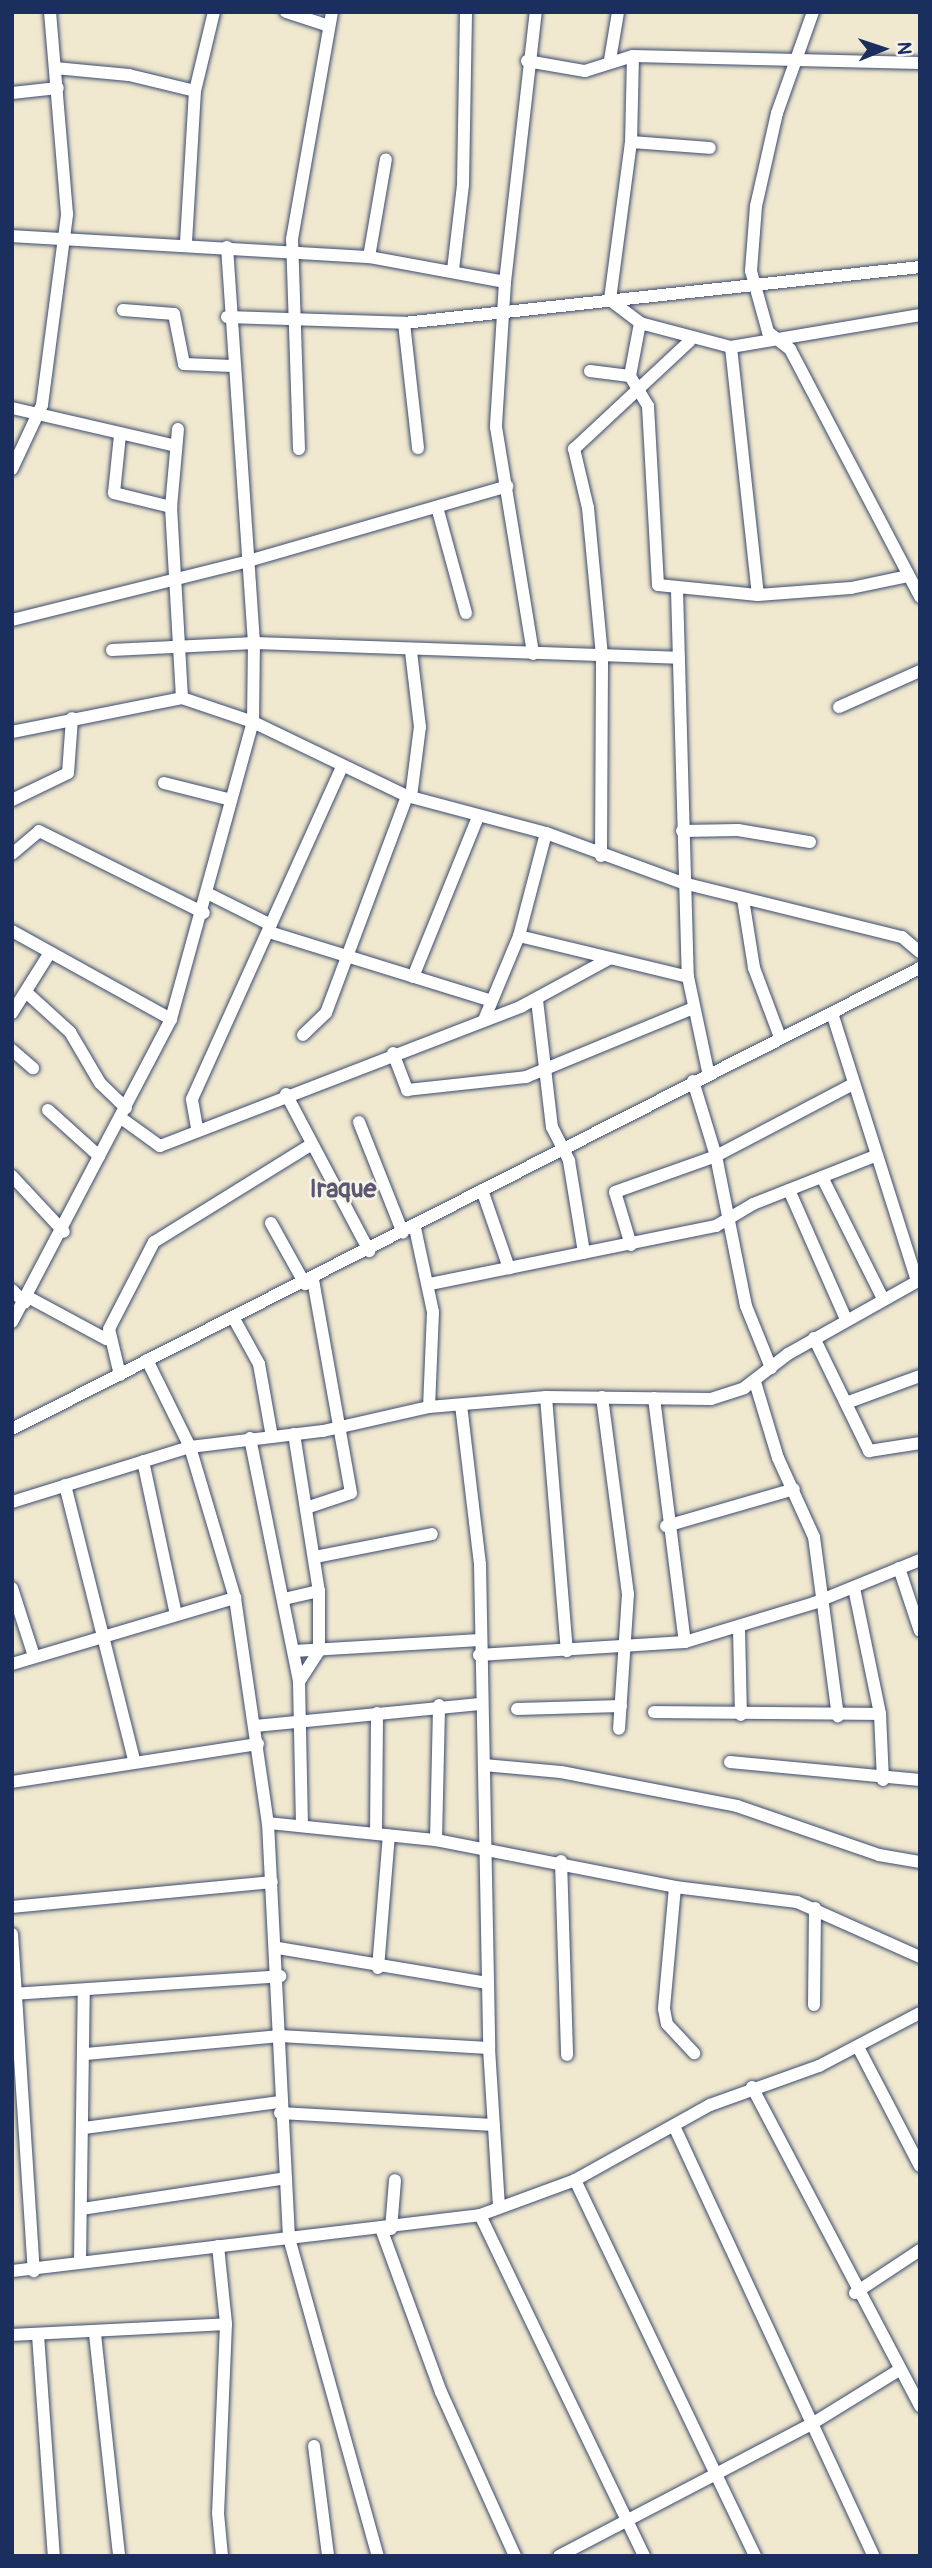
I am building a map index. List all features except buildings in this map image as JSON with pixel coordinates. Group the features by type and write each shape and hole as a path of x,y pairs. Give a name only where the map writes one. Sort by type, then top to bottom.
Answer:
{"street":[{"path":"12,469 38,415 65,237 58,88 50,12"},
{"path":"186,242 195,91 214,12"},
{"path":"286,12 329,26"},
{"path":"299,449 292,319 293,254 301,164 332,12"},
{"path":"453,270 463,185 466,12"},
{"path":"533,654 496,427 499,315 523,147 527,61 536,12"},
{"path":"610,60 618,12"},
{"path":"813,12 777,113 756,206 750,259 772,338 790,349 920,597"},
{"path":"527,61 585,71 610,60 633,57 797,58 920,63"},
{"path":"610,300 631,142 633,57"},
{"path":"55,68 129,75 195,91"},
{"path":"12,93 58,88"},
{"path":"631,142 710,148"},
{"path":"369,257 386,159"},
{"path":"12,236 186,242 293,254 369,257 453,270 505,282"},
{"path":"12,1322 64,1232 99,1156 171,1019 204,913 231,800 254,722 254,643 227,317 227,247"},
{"path":"227,317 404,323 499,315 610,300 920,267"},
{"path":"610,300 640,323 690,341 731,347 920,315"},
{"path":"123,310 174,314 184,364 232,366"},
{"path":"404,323 418,448"},
{"path":"640,323 635,380 648,406 658,585 677,590 758,595 851,588 908,576"},
{"path":"601,856 602,656 588,508 574,449 635,380 690,341"},
{"path":"731,347 758,595"},
{"path":"590,371 635,380"},
{"path":"12,408 176,446"},
{"path":"178,429 171,507 182,646 182,698"},
{"path":"120,435 114,493 171,507"},
{"path":"12,620 177,576 248,561 507,486"},
{"path":"438,507 467,613"},
{"path":"677,590 683,883 688,977 692,1008 709,1071"},
{"path":"112,650 254,643 679,659"},
{"path":"303,1035 323,1019 344,956 409,796 420,727 411,651"},
{"path":"839,707 920,671"},
{"path":"12,732 182,698 254,722 341,769 409,796 477,819 546,833 601,856 683,883 902,937 920,952"},
{"path":"12,800 68,773 72,718"},
{"path":"197,1128 192,1099 341,769"},
{"path":"164,783 231,800"},
{"path":"413,977 477,819"},
{"path":"682,831 738,830 810,842"},
{"path":"12,854 39,831 204,913"},
{"path":"484,1020 489,1000 519,936 546,833"},
{"path":"209,894 270,928 344,956 489,1000"},
{"path":"743,899 754,968 780,1037"},
{"path":"12,931 49,954 171,1019"},
{"path":"519,936 688,977"},
{"path":"12,1013 49,954"},
{"path":"27,992 70,1032 100,1083 123,1113 156,1147 197,1128 537,1000 609,959"},
{"path":"12,1429 409,1231 482,1190 693,1082 709,1071 920,968"},
{"path":"537,1000 545,1072 584,1253"},
{"path":"393,1053 407,1090 545,1072 692,1008"},
{"path":"12,1502 190,1447 342,1427 429,1407 546,1397 711,1399 755,1382 814,1338 918,1280 832,1013"},
{"path":"12,1050 33,1068"},
{"path":"693,1082 716,1156 746,1306 771,1368"},
{"path":"631,1245 615,1192 716,1156 853,1084"},
{"path":"286,1094 309,1146 369,1251"},
{"path":"48,1110 99,1156"},
{"path":"359,1122 430,1284 429,1407"},
{"path":"106,1339 154,1242 198,1209 309,1146"},
{"path":"430,1284 716,1226 727,1218 789,1189 876,1156"},
{"path":"12,1176 64,1232"},
{"path":"822,1177 883,1299"},
{"path":"789,1189 846,1319"},
{"path":"482,1190 509,1268"},
{"path":"271,1223 309,1282 342,1427 350,1496 306,1508"},
{"path":"12,1290 106,1339 120,1375"},
{"path":"233,1317 259,1364 272,1437"},
{"path":"814,1338 872,1454 920,1443"},
{"path":"146,1360 190,1447 234,1598 256,1726 268,1823 280,1976 279,2108 289,2238 378,2556"},
{"path":"846,1403 920,1376"},
{"path":"755,1382 814,1537 825,1598 838,1716"},
{"path":"546,1397 567,1651"},
{"path":"602,1397 628,1594 627,1648 619,1729"},
{"path":"654,1398 666,1526 685,1642"},
{"path":"461,1405 480,1564 480,1704 488,1849 487,1983 499,2206"},
{"path":"294,1434 320,1591 319,1651 299,1682"},
{"path":"250,1438 295,1651 299,1682 302,1824"},
{"path":"143,1461 176,1615"},
{"path":"65,1485 105,1634 134,1760"},
{"path":"666,1526 794,1489"},
{"path":"315,1557 432,1534"},
{"path":"479,1655 627,1648 685,1642 739,1629 854,1588 920,1560"},
{"path":"898,1568 920,1631"},
{"path":"12,1588 34,1656"},
{"path":"854,1588 880,1714 883,1780"},
{"path":"284,1599 320,1591"},
{"path":"12,1664 105,1634 234,1598"},
{"path":"739,1629 741,1715"},
{"path":"295,1651 480,1640"},
{"path":"256,1726 300,1724 439,1705 480,1704"},
{"path":"436,1840 439,1705"},
{"path":"517,1709 621,1706"},
{"path":"654,1712 838,1716 880,1714"},
{"path":"377,1713 383,1834 378,1968"},
{"path":"12,1782 134,1760 258,1744"},
{"path":"730,1762 883,1780 920,1780"},
{"path":"484,1765 561,1772 737,1806 879,1855 920,1862"},
{"path":"268,1823 302,1824 436,1840 561,1861 675,1887 816,1908 877,1942 920,1957"},
{"path":"561,1861 567,2055"},
{"path":"12,1907 272,1882"},
{"path":"675,1887 664,2009 667,2024 694,2053"},
{"path":"814,2005 816,1908"},
{"path":"12,1934 34,2271"},
{"path":"278,1948 378,1968 487,1983"},
{"path":"14,1994 280,1976"},
{"path":"80,2261 86,2054 84,1991"},
{"path":"12,2272 34,2271 80,2261 387,2230 481,2215 499,2206 575,2180 752,2087 858,2047 920,2013"},
{"path":"86,2054 280,2036 489,2048"},
{"path":"858,2047 920,2166"},
{"path":"752,2087 856,2293 920,2406"},
{"path":"84,2127 279,2108 494,2125"},
{"path":"674,2126 810,2425 874,2556"},
{"path":"82,2209 286,2178"},
{"path":"395,2180 387,2230 440,2392 515,2556"},
{"path":"575,2180 719,2472 755,2556"},
{"path":"481,2215 644,2556"},
{"path":"218,2246 226,2324 218,2513 222,2556"},
{"path":"856,2293 920,2250"},
{"path":"12,2335 95,2334 226,2324"},
{"path":"95,2334 119,2556"},
{"path":"37,2335 54,2556"},
{"path":"559,2556 810,2425 899,2370"},
{"path":"314,2446 328,2556"}],"district":[{"name":"Iraque","path":"343,1190"}]}
